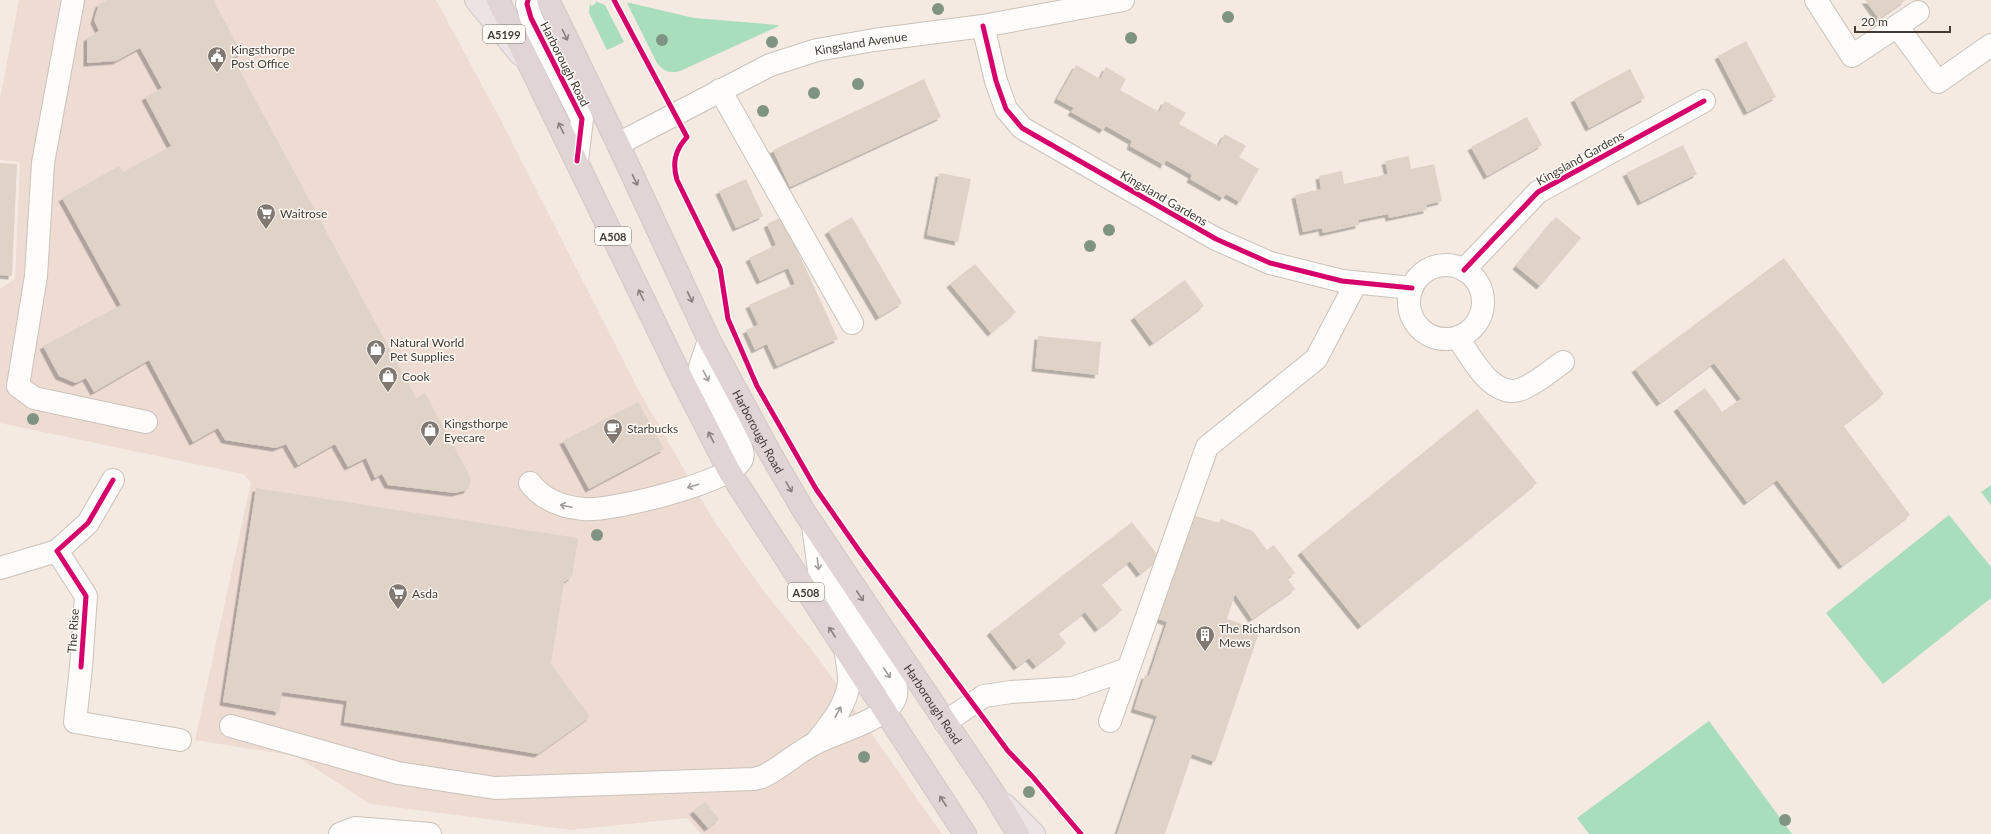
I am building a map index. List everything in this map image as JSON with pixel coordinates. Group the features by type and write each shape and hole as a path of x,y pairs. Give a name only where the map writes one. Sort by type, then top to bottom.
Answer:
{"highway":[{"name":"A508","path":"498,0 682,379 729,471 846,654 964,834"},
{"name":"Harborough Road","path":"548,0 618,144 710,340 770,453 813,525 994,794 1018,834"}],"main road":[{"name":"A5199","path":"476,0 532,69"},
{"path":"994,794 1034,834"}],"street":[{"path":"73,0 43,163 36,276 18,386 34,398 146,422"},
{"name":"Harborough Road","path":"528,0 527,4 531,18 582,119 577,161"},
{"name":"Kingsland Avenue","path":"618,144 770,65 817,50 874,40 983,26 1123,0"},
{"path":"1816,0 1852,56 1918,12"},
{"name":"Kingsland Gardens","path":"983,26 996,81 1006,109 1022,128 1216,239 1270,263 1356,283 1412,288"},
{"path":"1896,26 1938,82 1991,46"},
{"path":"720,90 852,322"},
{"name":"Kingsland Gardens","path":"1464,270 1538,192 1704,101"},
{"path":"1440,266 1452,266 1464,270 1474,277 1480,288 1483,300 1482,312 1477,323 1469,332 1458,338 1446,340 1434,338 1423,332 1415,323 1410,312 1409,300 1412,288 1418,277 1428,270 1440,266"},
{"path":"1110,721 1207,447 1316,359 1356,283"},
{"path":"1458,338 1489,380 1501,390 1520,390 1563,362"},
{"path":"530,483 544,497 560,505 584,510 618,506 658,496 705,482 729,471 740,462 743,455 742,447 700,366 710,340"},
{"path":"0,568 57,551 88,523 112,480"},
{"path":"231,726 398,773 495,788 754,779 767,774 815,743 860,724 884,711 892,704 897,695 896,687 819,571 813,525"},
{"name":"The Rise","path":"57,551 86,596 75,722 180,740"},
{"path":"815,743 834,718 845,700 849,682 846,654"},
{"path":"945,722 984,696 1011,692 1073,688 1128,669"},
{"path":"340,834 356,828 430,834"}],"shaded area":[{"path":"19,0 436,0 497,113 638,389 712,518 765,593 816,655 942,834 701,834 687,818 571,830 370,804 296,756 195,740 251,482 243,474 0,423 0,289 15,279 20,162 0,160 0,99"}],"green space":[{"path":"595,1 605,5 624,42 607,50 589,13 590,4 592,6 596,3"},
{"path":"627,3 694,18 779,26 680,71 670,72 664,70 657,63"},
{"path":"1991,485 1991,505 1981,492"},
{"path":"1949,515 1991,567 1991,598 1883,684 1826,613"},
{"path":"1709,721 1792,834 1589,834 1577,818"}],"building":[{"path":"107,0 213,0 242,53 233,58 416,398 425,393 470,476 470,485 467,490 455,493 388,485 382,474 375,478 366,458 348,467 335,444 298,465 286,444 276,448 225,440 218,428 193,442 149,360 94,392 86,378 76,383 59,376 43,346 121,305 62,198 119,166 123,172 171,146 145,97 162,88 140,48 116,61 87,63 87,38 99,31 94,20 99,4"},
{"path":"1865,0 1906,0 1879,19"},
{"path":"1746,41 1776,97 1747,112 1718,56"},
{"path":"1076,65 1100,79 1106,67 1126,79 1120,90 1159,112 1165,101 1186,113 1179,124 1218,146 1225,134 1246,146 1239,157 1259,169 1240,202 1226,194 1223,198 1190,179 1192,175 1166,160 1164,165 1130,146 1132,141 1106,126 1103,130 1071,112 1074,108 1057,99"},
{"path":"1630,69 1645,98 1589,128 1574,99"},
{"path":"924,79 941,117 790,187 773,150"},
{"path":"1527,117 1542,145 1487,176 1471,147"},
{"path":"1683,145 1697,174 1641,202 1626,173"},
{"path":"1409,156 1411,169 1434,164 1442,201 1426,205 1427,210 1389,218 1388,214 1358,220 1359,225 1323,233 1322,228 1303,232 1295,195 1321,189 1319,176 1342,171 1344,184 1388,174 1385,161"},
{"path":"0,163 17,164 12,276 0,275"},
{"path":"939,173 971,179 958,242 927,235"},
{"path":"746,179 763,216 736,228 719,191"},
{"path":"782,217 838,339 777,366 767,344 755,350 746,330 758,325 749,305 795,284 788,268 760,281 749,258 776,245 767,224"},
{"path":"852,217 902,303 879,317 828,231"},
{"path":"1556,217 1581,238 1540,286 1516,266"},
{"path":"1784,258 1884,394 1843,425 1910,515 1842,566 1777,480 1747,502 1677,408 1705,388 1722,412 1741,399 1714,363 1660,403 1635,369"},
{"path":"975,264 1016,312 991,333 950,284"},
{"path":"1185,280 1204,306 1153,343 1134,317"},
{"path":"1038,336 1101,342 1098,375 1035,368"},
{"name":"Starbucks","path":"638,402 664,449 589,489 563,441"},
{"path":"1477,409 1537,483 1361,626 1301,552"},
{"name":"Asda","path":"256,488 578,538 572,577 564,582 551,664 590,717 538,754 344,722 347,701 282,692 279,712 223,702"},
{"name":"The Richardson Mews","path":"1192,515 1219,523 1221,519 1253,531 1267,550 1274,545 1295,573 1287,578 1295,589 1252,619 1235,594 1227,619 1260,630 1215,762 1192,754 1165,834 1117,834 1157,716 1134,709 1145,675 1149,676 1167,622 1156,618"},
{"path":"1132,522 1160,558 1140,574 1130,561 1101,584 1122,610 1098,629 1085,612 1058,633 1066,643 1036,666 1029,658 1017,667 990,632"},
{"path":"705,802 719,819 708,828 693,811"}],"cycle path":[{"path":"528,0 527,4 531,18 582,119 577,161"},
{"path":"614,0 687,137 677,152 675,162 677,180 720,268 728,319 757,386 816,489 860,552 1008,751 1032,776 1081,834"},
{"path":"983,26 996,81 1006,109 1022,128 1216,239 1270,263 1342,281 1412,288"},
{"path":"1464,270 1538,192 1704,101"},
{"path":"81,667 86,596 57,551 88,523 113,480"}],"place":[{"name":"Kingsthorpe Post Office","path":"217,73"},
{"name":"Waitrose","path":"266,230"},
{"name":"Natural World Pet Supplies","path":"376,366"},
{"name":"Cook","path":"388,393"},
{"name":"Starbucks","path":"613,445"},
{"name":"Kingsthorpe Eyecare","path":"430,447"},
{"name":"Asda","path":"398,610"},
{"name":"The Richardson Mews","path":"1205,652"}]}
